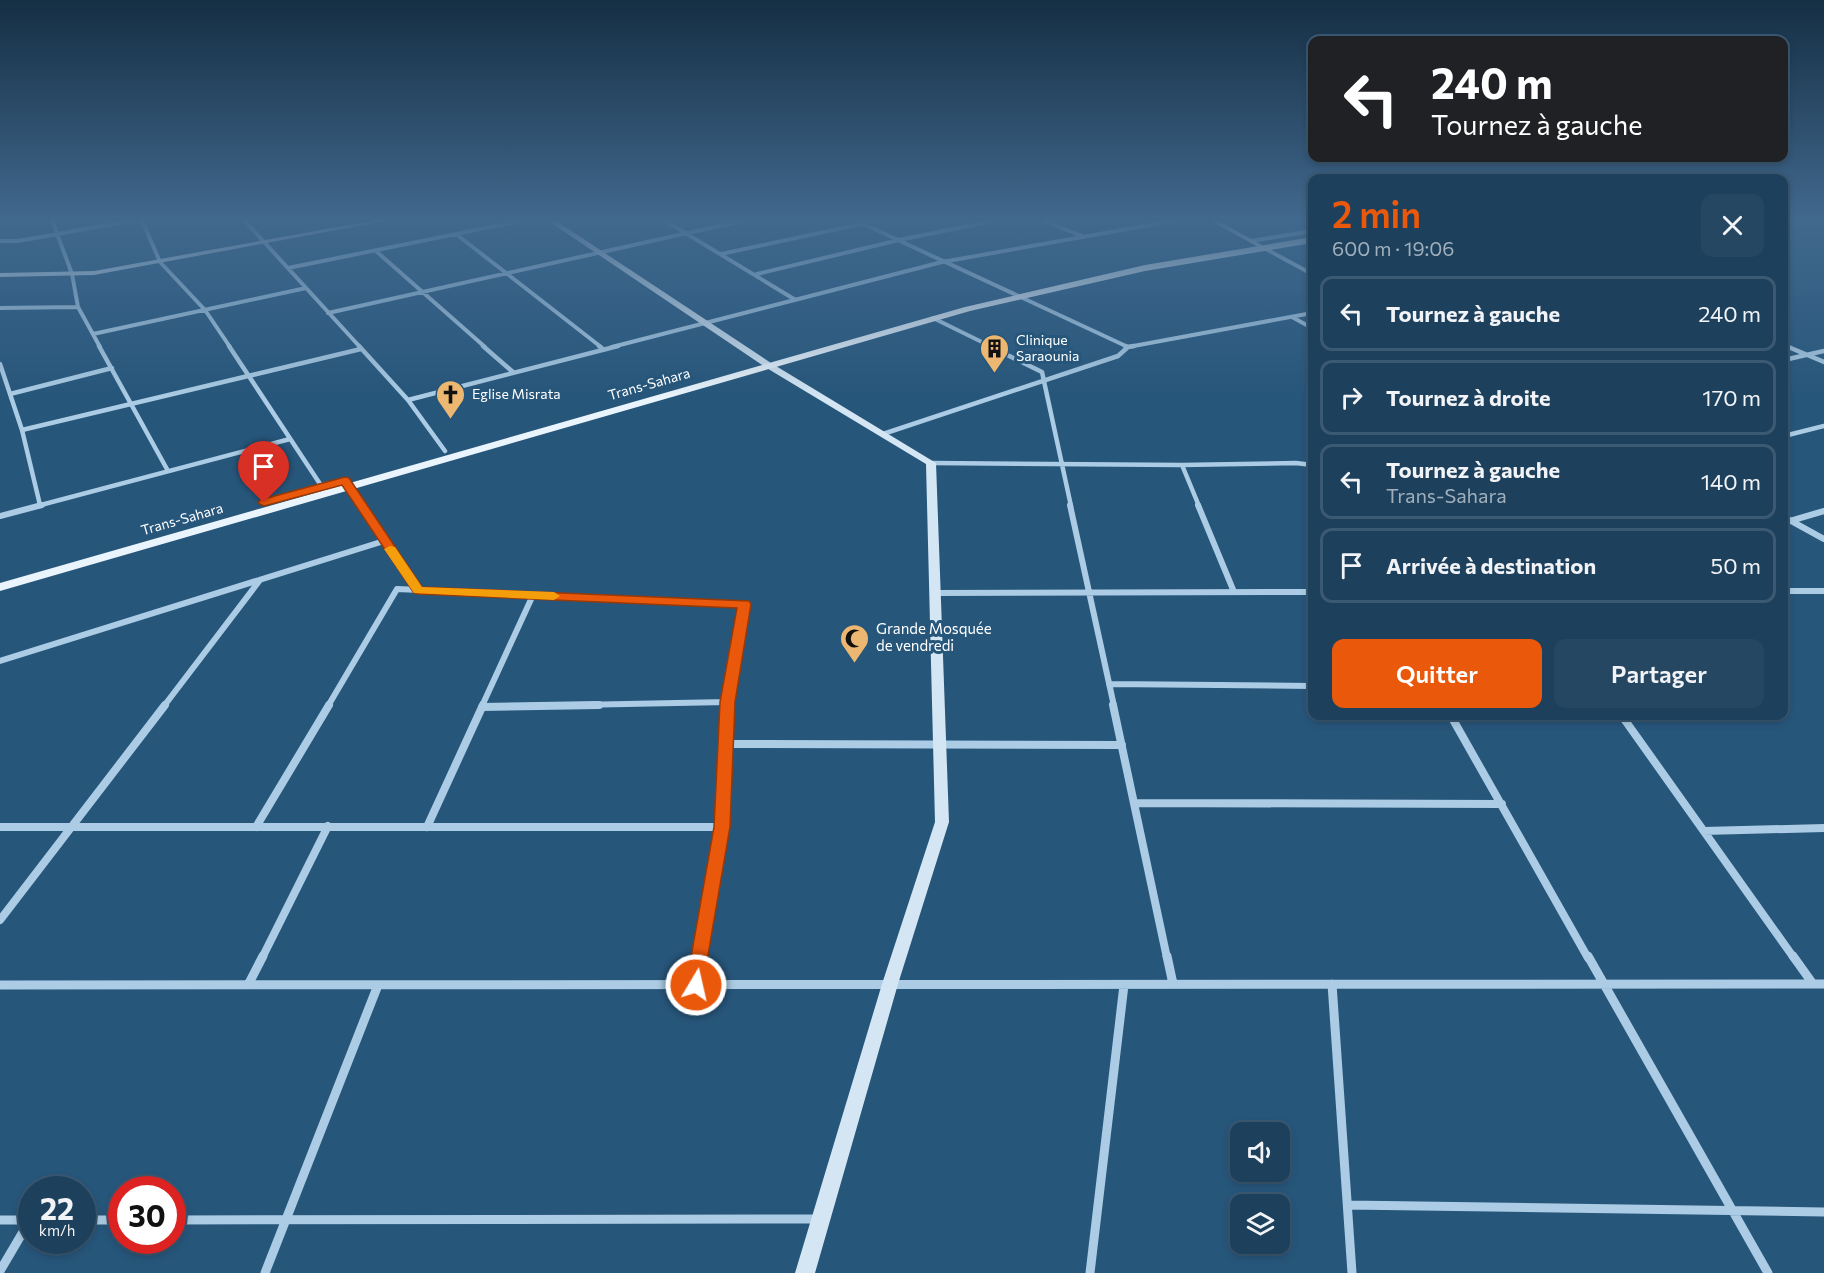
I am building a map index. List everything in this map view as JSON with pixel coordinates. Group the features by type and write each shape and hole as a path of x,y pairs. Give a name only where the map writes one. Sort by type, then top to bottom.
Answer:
{"main road":[{"name":"Trans-Sahara","path":"6,581 853,338 1013,295 1089,279"},
{"name":"Trans-Sahara","path":"908,323 1013,295"},
{"name":"Trans-Sahara","path":"347,484 445,451 508,437"}],"street":[{"path":"73,279 78,307 168,471"},
{"path":"176,279 205,310 324,490"},
{"path":"298,279 408,400 445,451"},
{"path":"409,279 513,372"},
{"path":"328,313 481,279"},
{"path":"513,279 603,349"},
{"path":"638,279 765,363 931,463 1182,465 1296,463 1308,466"},
{"path":"765,279 794,299"},
{"path":"408,400 872,279"},
{"path":"979,279 1128,347"},
{"path":"93,334 306,288"},
{"path":"0,308 78,307"},
{"path":"883,434 1118,356 1128,347 1308,314"},
{"path":"1292,317 1308,326"},
{"path":"933,318 1042,372 1173,984"},
{"path":"1788,347 1824,362"},
{"path":"22,430 361,349"},
{"path":"1788,359 1824,351"},
{"path":"0,364 22,430 40,505"},
{"path":"10,394 112,368"},
{"path":"1788,435 1824,426"},
{"path":"0,516 290,439"},
{"path":"805,1273 890,984 942,822 931,463"},
{"path":"1182,465 1234,592"},
{"path":"347,484 418,590"},
{"path":"1790,520 1824,511"},
{"path":"1790,520 1824,539"},
{"path":"1,659 384,541"},
{"path":"0,920 260,580"},
{"path":"256,827 397,589 744,604 727,702 722,827 696,985"},
{"path":"1788,591 1824,591"},
{"path":"935,593 1308,592"},
{"path":"426,827 533,596"},
{"path":"1109,684 1308,686"},
{"path":"482,707 727,702"},
{"path":"1453,720 1606,984 1768,1273"},
{"path":"1625,720 1813,984"},
{"path":"727,744 1122,745"},
{"path":"1134,803 1502,804"},
{"path":"248,985 328,826"},
{"path":"0,827 722,827"},
{"path":"1704,831 1824,828"},
{"path":"1090,1273 1124,984"},
{"path":"1332,984 1352,1273"},
{"path":"0,985 1824,984"},
{"path":"265,1273 288,1220 378,985"},
{"path":"1348,1205 1824,1212"},
{"path":"186,1220 822,1219"},
{"path":"0,1220 18,1220"},
{"path":"0,1271 18,1241"}],"slow traffic":[{"path":"390,549 418,590 554,596"}],"place":[{"name":"Clinique Saraounia","path":"995,374"},
{"name":"Eglise Misrata","path":"451,420"},
{"name":"Grande Mosquée de vendredi","path":"855,664"}],"route":[{"path":"264,503 345,480 418,590 744,604 727,702 722,827 696,985"}]}
